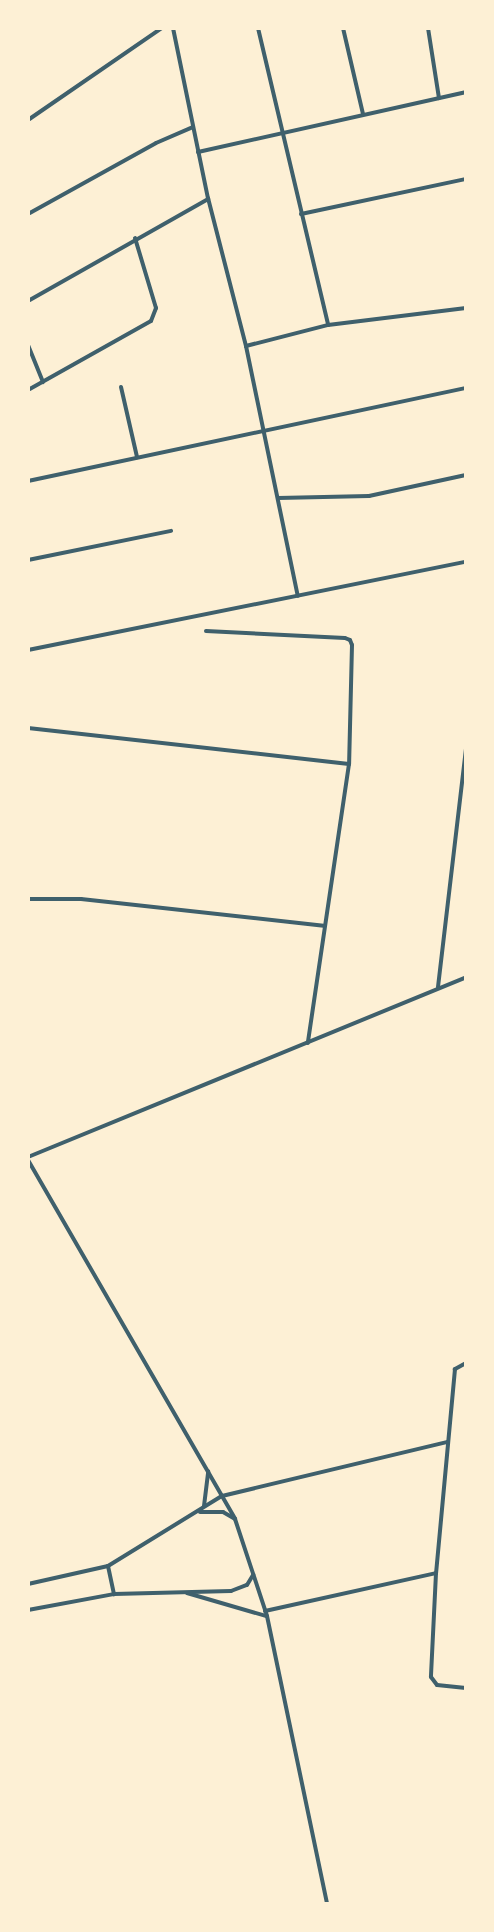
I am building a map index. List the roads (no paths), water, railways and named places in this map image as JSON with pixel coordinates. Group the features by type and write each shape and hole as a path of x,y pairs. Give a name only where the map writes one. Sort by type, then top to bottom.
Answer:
{"street":[{"path":"28,120 162,28"},
{"path":"173,28 208,198 246,346 298,596"},
{"path":"258,28 328,325"},
{"path":"343,28 363,114"},
{"path":"428,28 439,98"},
{"path":"198,152 465,92"},
{"path":"28,214 156,143 193,127"},
{"path":"301,214 465,179"},
{"path":"28,301 208,198"},
{"path":"28,390 152,321 156,308 135,238"},
{"path":"246,346 328,325 465,308"},
{"path":"28,345 44,382"},
{"path":"121,387 137,458"},
{"path":"28,481 465,388"},
{"path":"278,498 369,496 465,475"},
{"path":"28,560 171,531"},
{"path":"28,650 465,562"},
{"path":"206,631 350,640 349,764 308,1043"},
{"path":"28,728 349,764"},
{"path":"438,987 465,748"},
{"path":"28,899 81,900 324,926"},
{"path":"327,1904 267,1616 235,1519 28,1158 465,977"},
{"path":"465,1364 455,1369 447,1442 436,1574 432,1682 465,1688"},
{"path":"28,1584 108,1566 222,1496 447,1442"},
{"path":"204,1507 208,1471"},
{"path":"199,1512 223,1512 235,1519"},
{"path":"108,1566 114,1594"},
{"path":"28,1610 114,1594 186,1593 240,1589 253,1574"},
{"path":"265,1611 436,1574"},
{"path":"186,1593 267,1616"}]}
